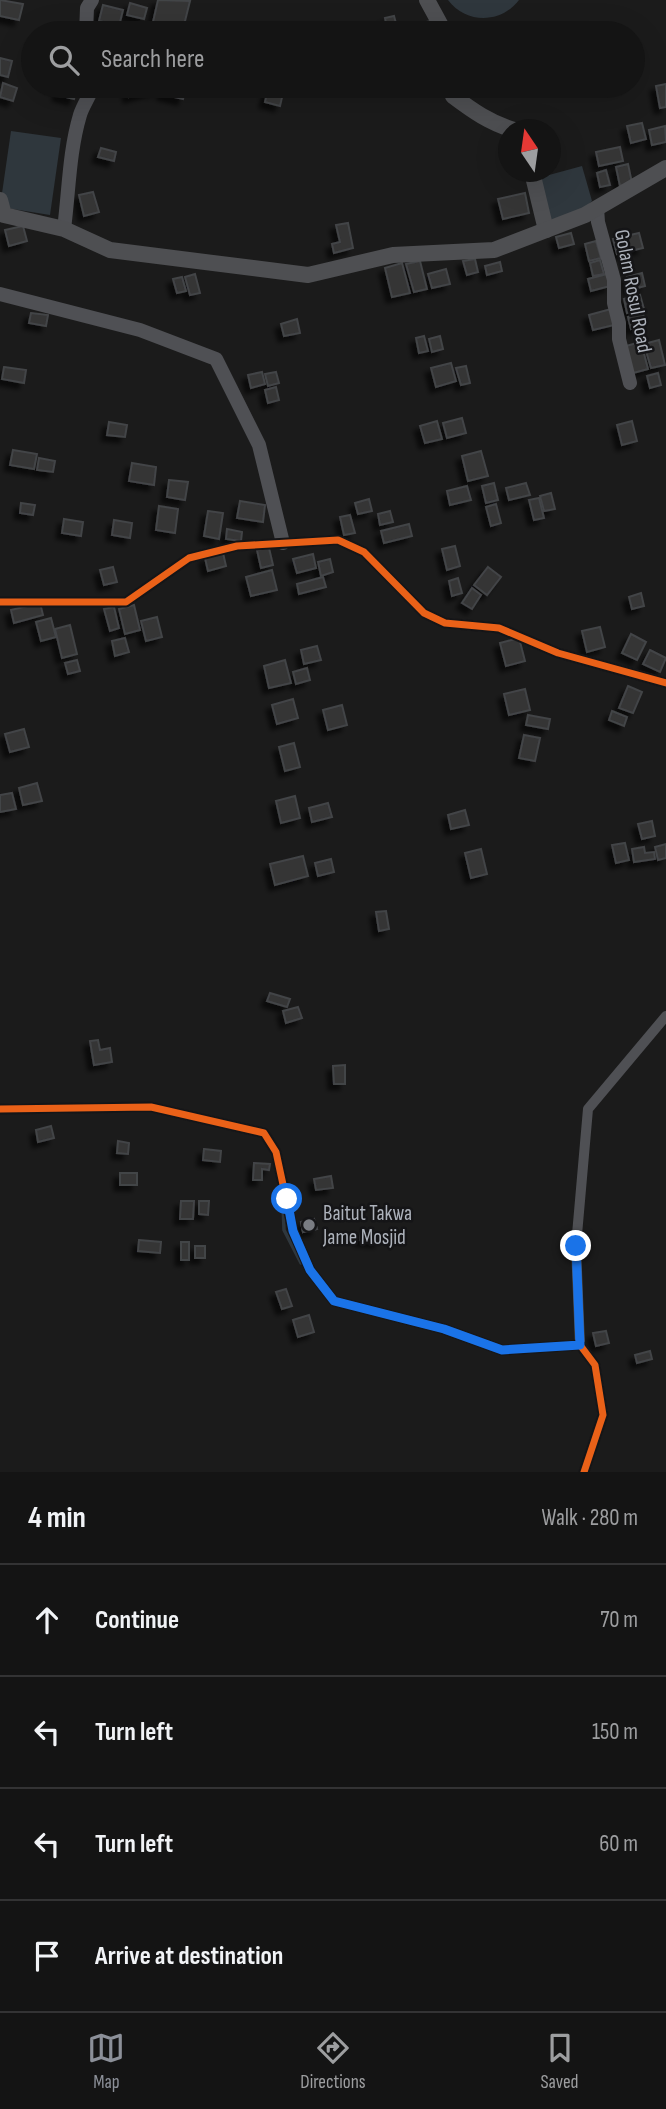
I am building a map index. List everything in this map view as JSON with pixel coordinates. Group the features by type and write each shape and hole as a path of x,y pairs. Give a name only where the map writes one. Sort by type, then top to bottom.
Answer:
{"main road":[{"path":"427,0 438,21"},
{"path":"456,98 498,126"},
{"path":"0,200 4,215 64,229 110,250 308,275 393,256 494,250 597,208 666,168"},
{"path":"534,182 546,230"}],"street":[{"path":"86,21 87,8 92,0"},
{"path":"64,229 75,135 81,111 89,98"},
{"name":"Golam Rosul Road","path":"597,208 598,222 614,280 614,303 620,323 619,339 630,383"},
{"path":"0,294 139,330 216,359 259,445 283,543"},
{"path":"0,602 126,602 190,558 237,546 338,540 363,552 424,613 445,623 499,628 558,653 666,683"},
{"path":"584,1472 603,1415 596,1365 580,1345 576,1246 588,1109 666,1016"},
{"path":"0,1109 151,1107 264,1133 276,1152 293,1231 310,1270 334,1301 444,1329 502,1350 580,1345"}],"shaded area":[{"path":"448,0 519,0 503,13 484,18 464,13"},
{"path":"11,131 61,138 50,215 0,207"},
{"path":"582,166 592,201 582,211 550,220 539,182 561,182 561,172"}],"building":[{"path":"0,0 23,4 19,20 0,16"},
{"path":"158,0 190,1 185,21 153,21"},
{"path":"130,3 147,8 144,19 127,15"},
{"path":"103,5 123,10 120,21 99,21"},
{"path":"394,16 395,21 386,21 385,18"},
{"path":"0,58 12,61 8,77 0,75"},
{"path":"3,83 17,88 13,101 0,97"},
{"path":"666,84 666,107 660,108 656,86"},
{"path":"266,98 282,98 280,106 265,102"},
{"path":"642,123 646,139 631,143 627,126"},
{"path":"665,126 666,142 652,145 649,130"},
{"path":"620,147 623,161 599,166 596,152"},
{"path":"101,148 116,152 114,161 98,157"},
{"path":"628,164 632,183 620,186 616,167"},
{"path":"606,170 610,185 600,187 597,173"},
{"path":"93,192 99,212 84,216 79,195"},
{"path":"525,193 529,213 503,219 498,199"},
{"path":"348,223 353,248 334,253 332,244 340,242 336,225"},
{"path":"23,226 27,241 9,246 5,230"},
{"path":"571,233 574,244 559,248 556,237"},
{"path":"639,233 643,248 617,254 613,239"},
{"path":"596,241 601,258 589,261 585,244"},
{"path":"475,259 478,272 467,275 463,261"},
{"path":"600,260 604,274 593,276 590,263"},
{"path":"420,261 427,289 414,292 406,264"},
{"path":"500,262 502,271 487,275 485,266"},
{"path":"402,263 410,293 392,297 385,268"},
{"path":"446,269 450,284 432,288 428,274"},
{"path":"642,273 645,286 630,290 627,277"},
{"path":"195,274 200,293 190,295 185,277"},
{"path":"607,274 610,286 591,291 588,279"},
{"path":"182,277 186,291 177,293 173,279"},
{"path":"640,295 644,309 627,313 624,299"},
{"path":"611,309 614,325 593,330 589,315"},
{"path":"31,313 48,315 46,326 29,323"},
{"path":"643,313 646,325 631,329 628,317"},
{"path":"297,319 300,333 284,336 281,324"},
{"path":"424,336 428,351 419,353 416,338"},
{"path":"440,336 443,349 432,352 429,339"},
{"path":"659,340 665,365 651,368 644,344"},
{"path":"641,342 648,369 633,373 626,346"},
{"path":"451,363 456,381 436,387 431,368"},
{"path":"466,366 470,383 461,385 456,368"},
{"path":"4,367 26,370 24,383 2,379"},
{"path":"262,372 265,384 251,388 248,375"},
{"path":"276,372 279,383 268,386 265,374"},
{"path":"658,373 661,385 650,388 647,376"},
{"path":"276,387 279,400 268,403 265,390"},
{"path":"462,418 466,433 447,438 443,423"},
{"path":"437,421 442,439 425,443 420,426"},
{"path":"632,421 637,441 622,445 617,425"},
{"path":"109,422 127,425 125,437 107,435"},
{"path":"13,450 37,454 34,469 10,465"},
{"path":"481,451 488,476 468,481 462,456"},
{"path":"39,458 55,461 53,472 37,470"},
{"path":"132,463 156,467 154,485 129,481"},
{"path":"169,480 188,482 185,500 167,497"},
{"path":"494,483 498,500 486,503 482,486"},
{"path":"526,483 530,495 509,500 506,488"},
{"path":"467,486 471,500 450,505 447,491"},
{"path":"551,493 555,509 544,511 540,496"},
{"path":"539,498 544,518 534,520 529,500"},
{"path":"369,499 372,511 358,514 355,503"},
{"path":"240,501 265,505 263,522 237,518"},
{"path":"21,503 35,505 33,515 20,513"},
{"path":"496,504 501,523 491,526 486,507"},
{"path":"159,506 178,509 175,533 156,530"},
{"path":"208,511 223,513 219,539 204,536"},
{"path":"390,511 393,522 380,525 378,514"},
{"path":"350,515 355,533 344,535 340,517"},
{"path":"64,519 83,522 81,536 62,533"},
{"path":"114,520 132,523 130,538 112,535"},
{"path":"409,524 412,536 384,543 381,531"},
{"path":"227,529 242,532 241,541 226,539"},
{"path":"455,546 460,566 447,570 442,549"},
{"path":"269,548 273,565 261,568 257,550"},
{"path":"223,553 226,566 208,571 205,558"},
{"path":"313,554 316,568 297,573 293,559"},
{"path":"330,559 333,572 321,576 318,562"},
{"path":"113,567 117,582 104,585 100,570"},
{"path":"488,567 501,577 487,595 474,585"},
{"path":"272,570 277,590 251,596 246,577"},
{"path":"323,577 326,587 299,594 297,584"},
{"path":"458,578 462,593 452,596 449,581"},
{"path":"472,588 481,595 472,609 462,603"},
{"path":"641,593 644,606 632,609 629,597"},
{"path":"40,603 43,615 14,623 11,610"},
{"path":"134,605 140,630 125,634 119,609"},
{"path":"114,607 119,628 110,631 104,609"},
{"path":"157,617 162,637 146,641 141,621"},
{"path":"51,618 56,637 41,641 36,622"},
{"path":"70,625 77,654 62,658 55,629"},
{"path":"600,627 605,647 587,652 582,631"},
{"path":"631,634 646,642 637,660 622,653"},
{"path":"125,638 129,652 115,656 112,641"},
{"path":"519,638 525,661 506,666 500,643"},
{"path":"317,646 321,660 304,664 301,650"},
{"path":"650,650 666,658 660,672 643,664"},
{"path":"77,660 80,671 68,674 65,663"},
{"path":"285,660 291,683 269,688 264,666"},
{"path":"307,668 310,680 296,684 293,672"},
{"path":"628,686 642,692 633,713 619,708"},
{"path":"525,689 530,710 509,715 504,694"},
{"path":"293,699 298,718 277,724 272,705"},
{"path":"342,705 347,725 328,730 323,710"},
{"path":"612,711 627,717 624,726 609,720"},
{"path":"528,715 550,719 548,729 526,725"},
{"path":"24,729 29,747 10,752 5,734"},
{"path":"524,735 540,738 535,761 519,758"},
{"path":"294,743 300,767 285,771 279,747"},
{"path":"37,783 42,801 23,805 19,788"},
{"path":"12,793 16,809 0,812 0,795"},
{"path":"295,796 300,818 281,823 276,801"},
{"path":"328,803 332,817 312,822 309,808"},
{"path":"465,810 469,825 451,829 448,815"},
{"path":"652,821 655,836 642,839 638,824"},
{"path":"625,843 629,860 616,863 612,845"},
{"path":"666,844 666,858 658,860 655,847"},
{"path":"644,847 645,853 654,852 655,859 634,862 632,849"},
{"path":"481,849 487,874 471,878 465,853"},
{"path":"303,856 308,876 275,885 270,864"},
{"path":"331,859 334,872 318,876 315,863"},
{"path":"386,911 389,929 379,931 376,912"},
{"path":"270,993 290,999 287,1007 267,1001"},
{"path":"298,1007 302,1018 286,1023 283,1011"},
{"path":"98,1040 100,1050 110,1048 112,1062 94,1065 90,1041"},
{"path":"345,1065 345,1084 334,1084 333,1066"},
{"path":"51,1126 54,1138 38,1142 36,1130"},
{"path":"118,1141 129,1143 128,1154 117,1153"},
{"path":"204,1149 221,1151 220,1162 203,1160"},
{"path":"254,1163 270,1164 269,1170 262,1169 262,1180 253,1180"},
{"path":"120,1173 137,1173 137,1185 120,1185"},
{"path":"331,1176 333,1188 316,1190 314,1179"},
{"path":"181,1201 194,1201 193,1219 180,1219"},
{"path":"199,1201 209,1201 208,1215 199,1214"},
{"name":"Baitut Takwa Jame Mosjid","path":"314,1219 317,1229 303,1232 301,1222"},
{"name":"Baitut Takwa Jame Mosjid","path":"314,1219 317,1229 303,1232 301,1222"},
{"path":"361,1231 380,1233 379,1242 360,1240"},
{"path":"139,1240 161,1242 160,1253 138,1251"},
{"path":"181,1242 189,1242 189,1260 181,1260"},
{"path":"195,1246 205,1246 205,1258 195,1258"},
{"path":"286,1289 292,1306 282,1309 276,1292"},
{"path":"309,1315 314,1332 298,1337 293,1320"},
{"path":"606,1331 609,1343 596,1346 593,1333"},
{"path":"650,1351 652,1359 637,1363 635,1355"}],"waterway":[{"path":"283,1205 284,1230 301,1263"}],"cycle path":[{"path":"0,602 126,602 189,558 237,546 338,540 364,552 424,613 445,623 499,628 558,653 666,683"},
{"path":"0,1109 151,1107 264,1133 276,1152 293,1231 310,1270 334,1301 444,1329 502,1350 580,1345 595,1365 603,1415 584,1472"}],"place":[{"name":"Baitut Takwa Jame Mosjid","path":"309,1225"}],"route":[{"path":"287,1199 293,1231 310,1270 334,1301 444,1329 502,1350 580,1345 576,1246"}]}
